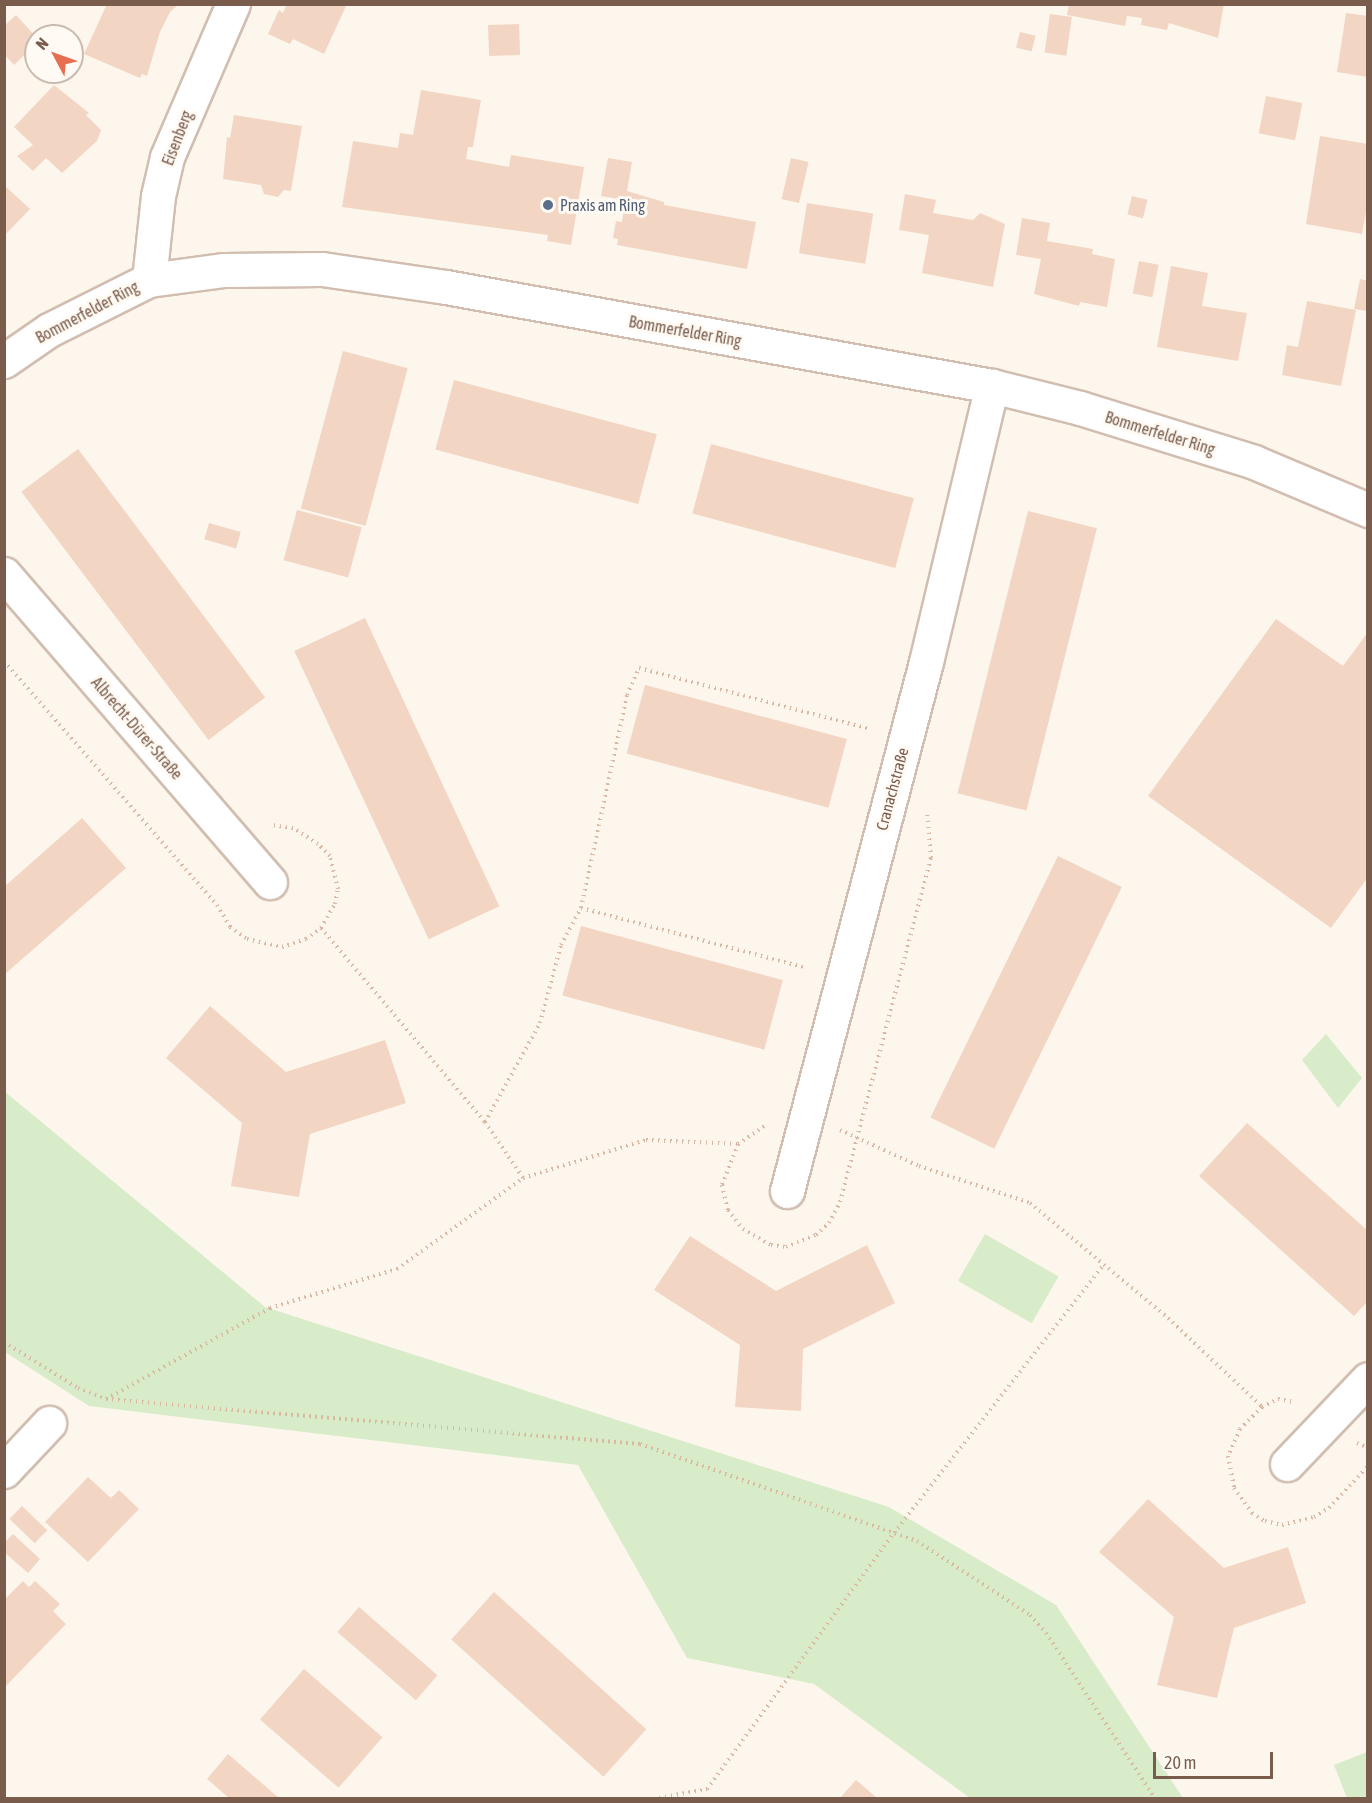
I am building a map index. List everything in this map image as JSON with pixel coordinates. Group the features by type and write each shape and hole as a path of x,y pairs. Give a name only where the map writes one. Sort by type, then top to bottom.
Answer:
{"street":[{"name":"Eisenberg","path":"149,280 158,196 167,157 233,4"},
{"name":"Bommerfelder Ring","path":"4,361 50,330 149,280 224,270 329,270 992,386 1254,462 1368,510"},
{"name":"Cranachstraße","path":"787,1191 905,739 992,386"},
{"name":"Albrecht-Dürer-Straße","path":"4,574 270,882"},
{"path":"1287,1464 1368,1379"},
{"path":"4,1471 49,1423"}],"path":[{"path":"485,1122 540,1023 561,945 581,908 627,695 639,668 905,739"},
{"path":"581,908 841,978"},
{"path":"321,928 485,1122 523,1178"},
{"path":"106,1399 270,1308 397,1269 523,1178 646,1140 738,1144 766,1126 778,1112 807,1114 919,1166 1030,1203 1168,1318 1262,1407 1278,1400 1297,1402 1323,1427"},
{"path":"659,1798 707,1789 894,1533 1104,1264"},
{"path":"4,1342 78,1388 106,1399 640,1444 917,1541 1030,1615 1046,1633 1155,1798"}],"green space":[{"path":"1326,1034 1362,1078 1338,1108 1302,1060"},
{"path":"4,1091 265,1307 889,1507 1056,1605 1183,1798 970,1798 814,1684 687,1658 578,1465 89,1406 5,1352"},
{"path":"985,1234 1059,1276 1032,1323 958,1281"},
{"path":"1367,1752 1367,1798 1347,1798 1334,1765"}],"building":[{"path":"107,4 179,4 170,12 160,32 147,76 142,74 140,78 84,54"},
{"path":"287,4 347,4 324,54 293,39 290,44 268,34 279,10 283,13"},
{"path":"1069,4 1224,4 1218,38 1169,23 1167,30 1141,25 1142,18 1127,16 1125,26 1067,15"},
{"path":"1346,13 1368,16 1368,77 1337,72"},
{"path":"1050,14 1072,17 1066,56 1045,53"},
{"path":"16,15 24,24 24,55 14,65 4,54 4,26"},
{"path":"519,24 520,55 489,56 488,25"},
{"path":"1020,32 1036,36 1032,51 1016,48"},
{"path":"54,85 89,113 86,115 101,130 97,141 62,173 46,158 33,171 17,156 33,145 14,127"},
{"path":"421,90 481,100 473,147 468,147 466,159 509,167 511,155 584,167 571,245 547,241 548,235 342,207 353,141 398,148 400,133 413,135"},
{"path":"1266,96 1302,103 1295,140 1259,133"},
{"path":"234,115 302,126 291,191 284,190 278,197 264,194 261,185 223,179 227,137 230,138"},
{"path":"1320,136 1368,144 1368,201 1362,234 1306,224"},
{"path":"608,158 632,162 627,191 664,202 664,205 756,222 747,269 617,245 618,239 613,238 616,221 622,222 625,200 601,196"},
{"path":"791,158 809,162 799,203 782,199"},
{"path":"4,185 30,209 4,236"},
{"path":"905,194 936,200 933,213 973,220 980,213 1005,224 993,287 922,273 929,235 899,230"},
{"path":"1132,196 1148,200 1143,218 1127,214"},
{"path":"807,203 873,213 865,264 799,253"},
{"path":"1022,218 1050,223 1047,241 1093,249 1092,254 1115,259 1107,307 1080,302 1079,306 1034,294 1041,259 1016,255"},
{"path":"1139,261 1159,265 1152,297 1133,293"},
{"path":"1171,266 1208,273 1202,306 1247,313 1238,361 1157,347"},
{"path":"1360,279 1368,281 1368,311 1354,309"},
{"path":"1307,301 1356,310 1341,386 1282,375 1287,345 1298,347"},
{"path":"343,351 408,368 366,526 301,508"},
{"path":"454,380 657,434 638,504 435,450"},
{"path":"711,444 914,498 895,568 692,514"},
{"path":"78,449 265,697 208,740 21,492"},
{"path":"297,510 362,527 348,578 284,560"},
{"path":"1028,511 1097,528 1026,811 958,793"},
{"path":"209,523 241,532 236,548 204,539"},
{"path":"365,618 499,906 429,939 294,651"},
{"path":"1276,619 1343,666 1368,632 1368,877 1331,928 1148,796"},
{"path":"645,685 847,739 829,808 627,754"},
{"path":"82,818 126,868 4,975 4,887"},
{"path":"1058,856 1122,887 994,1149 930,1118"},
{"path":"581,926 783,980 764,1050 562,996"},
{"path":"210,1006 286,1072 385,1040 406,1103 310,1134 299,1197 231,1186 242,1123 166,1058"},
{"path":"1247,1123 1368,1231 1368,1301 1354,1316 1199,1176"},
{"path":"690,1236 776,1291 867,1245 895,1303 803,1349 801,1411 735,1407 740,1345 654,1290"},
{"path":"88,1477 111,1498 119,1490 139,1509 88,1562 45,1522"},
{"path":"1148,1499 1224,1568 1288,1547 1306,1603 1234,1628 1217,1698 1157,1685 1174,1617 1099,1552"},
{"path":"22,1506 47,1530 35,1543 9,1519"},
{"path":"13,1534 40,1559 28,1573 4,1552 4,1543"},
{"path":"23,1581 29,1587 35,1581 60,1604 53,1611 66,1624 4,1688 4,1600"},
{"path":"494,1592 646,1729 604,1777 451,1640"},
{"path":"359,1607 437,1675 416,1700 337,1632"},
{"path":"304,1669 382,1737 339,1788 260,1720"},
{"path":"228,1754 279,1798 229,1798 207,1779"},
{"path":"856,1780 877,1798 840,1798"}],"place":[{"name":"Praxis am Ring","path":"548,205"}]}
